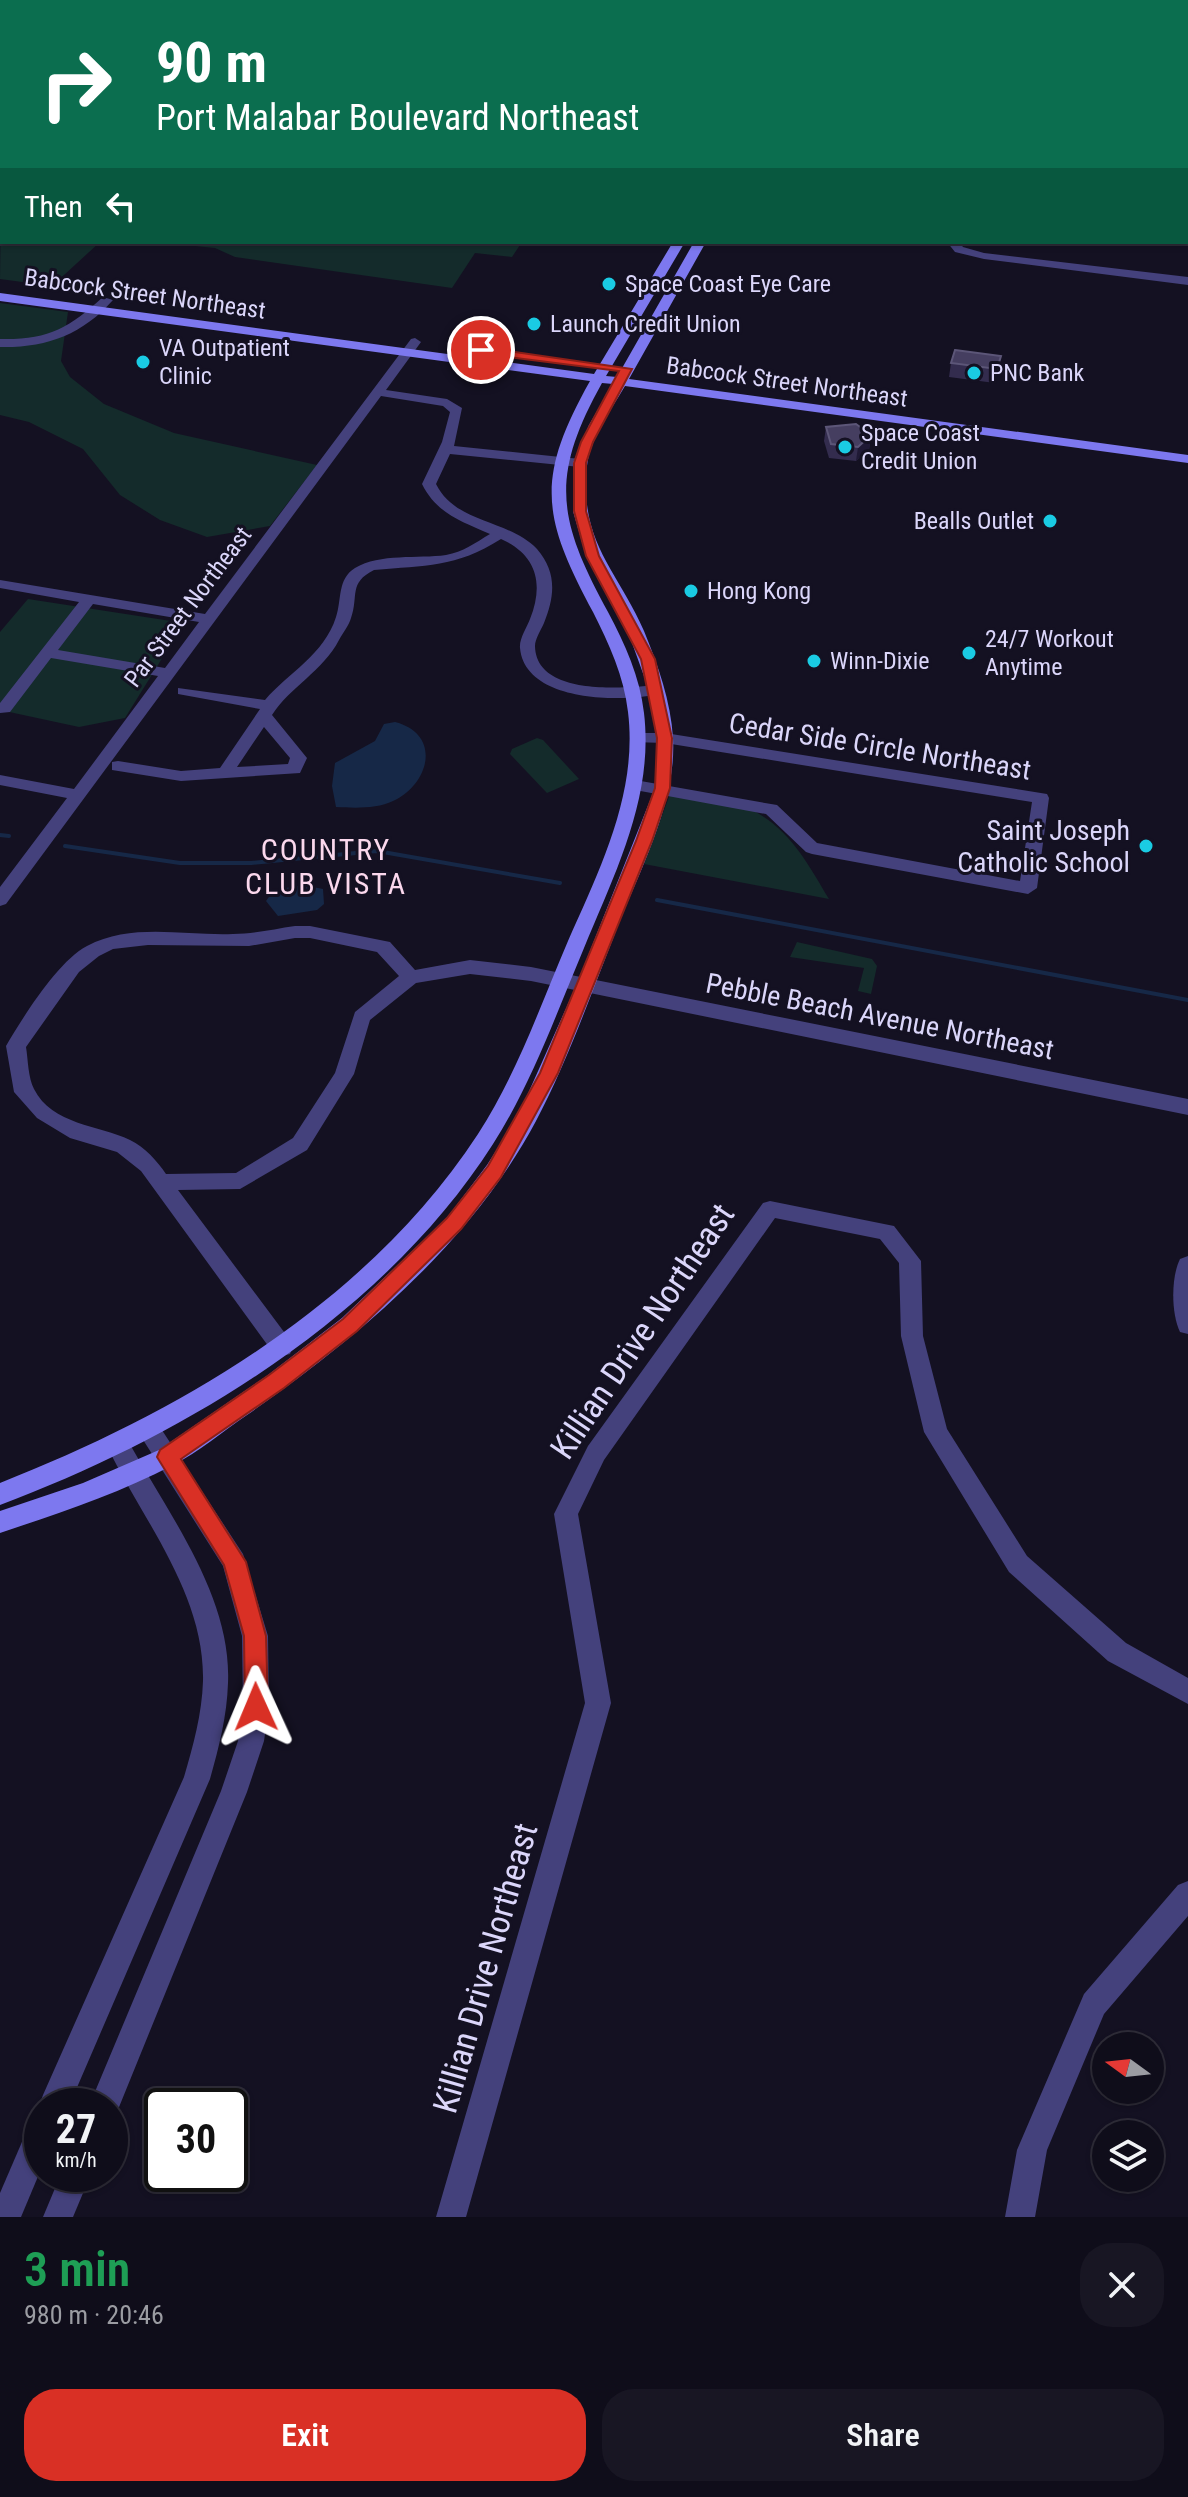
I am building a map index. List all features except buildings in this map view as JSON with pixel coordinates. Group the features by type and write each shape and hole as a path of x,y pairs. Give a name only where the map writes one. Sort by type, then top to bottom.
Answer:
{"street":[{"path":"0,1494 72,1468 148,1428 282,1347 385,1258 471,1161 525,1067 616,849 635,785 638,738 634,691 613,630 571,557 560,512 560,462 572,422 678,244"},
{"path":"0,1522 167,1457 276,1382 350,1325 454,1224 494,1171 527,1118 585,986 663,788 665,738 657,690 635,629 593,556 580,511 580,463 587,442 623,375 699,244"},
{"path":"956,246 1188,281"},
{"name":"Babcock Street Northeast","path":"0,285 411,347"},
{"name":"Babcock Street Northeast","path":"0,297 602,372 1188,459"},
{"path":"0,343 54,339 73,330 107,300"},
{"name":"Par Street Northeast","path":"0,900 411,347"},
{"name":"Babcock Street Northeast","path":"623,375 1188,447"},
{"path":"386,394 454,406 458,416 446,449 433,472 431,492 443,506 501,533 532,552 545,574 545,595 527,645 536,669 561,685 583,690 657,690"},
{"path":"446,449 580,463"},
{"path":"224,775 266,710 325,653 344,617 351,580 361,570 448,559 469,553 501,533"},
{"path":"0,584 209,619"},
{"path":"4,709 89,599"},
{"path":"48,653 169,673"},
{"path":"118,766 181,776 281,772 299,764 299,758 266,710 184,691"},
{"name":"Cedar Side Circle Northeast","path":"635,785 771,809 812,848 1028,888 1041,798 665,738 638,738"},
{"path":"0,780 78,795"},
{"path":"161,1182 240,1181 300,1144 344,1074 362,1017 411,977 383,947 320,933 298,931 248,941 121,942 91,951 8,1044 24,1092 44,1113 77,1133 124,1146 148,1165 282,1347"},
{"name":"Pebble Beach Avenue Northeast","path":"411,977 470,967 561,980 1188,1107"},
{"name":"Killian Drive Northeast","path":"451,2217 598,1703 566,1514 596,1453 770,1209 887,1232 910,1261 912,1336 936,1432 1018,1564 1117,1652 1188,1692"},
{"path":"1188,1265 1185,1305 1188,1325"},
{"path":"111,2088 234,1792 251,1741 256,1707 255,1636 234,1562 148,1428"},
{"path":"62,2088 197,1779 211,1736 217,1704 216,1665 204,1603 176,1545 118,1444"},
{"path":"1020,2217 1032,2150 1094,2004 1188,1895"},
{"path":"5,2217 24,2173"},
{"path":"58,2217 68,2192"}],"green space":[{"path":"0,244 98,244 52,286 0,279"},
{"path":"175,244 521,244 512,257 475,253 452,288 235,257 215,248"},
{"path":"0,303 68,312 61,361 70,377 104,404 174,433 317,465 270,526 207,537 160,520 120,495 83,449 29,422 0,415"},
{"path":"28,599 184,623 125,718 79,727 0,710 0,632"},
{"path":"537,738 543,740 579,779 547,793 510,754 512,749"},
{"path":"670,794 727,802 760,814 794,846 829,899 644,864"},
{"path":"797,942 872,959 877,966 871,994 858,991 864,968 790,957"}],"water":[{"path":"395,722 410,728 420,737 425,748 426,760 416,783 387,804 336,807 332,786 335,763 375,741 384,724"},
{"path":"303,885 323,889 324,904 317,910 278,916 266,901 274,890"}],"waterway":[{"path":"0,835 9,836"},
{"path":"65,846 180,863 251,863 377,851 560,883"},
{"path":"657,900 1188,1000"}],"place":[{"name":"Space Coast Eye Care","path":"609,284"},
{"name":"Launch Credit Union","path":"534,324"},
{"name":"VA Outpatient Clinic","path":"143,362"},
{"name":"PNC Bank","path":"974,373"},
{"name":"Space Coast Credit Union","path":"845,447"},
{"name":"Bealls Outlet","path":"1050,521"},
{"name":"Hong Kong","path":"691,591"},
{"name":"24/7 Workout Anytime","path":"969,653"},
{"name":"Winn-Dixie","path":"814,661"},
{"name":"Saint Joseph Catholic School","path":"1146,846"}],"district":[{"name":"COUNTRY CLUB VISTA","path":"326,867"}],"route":[{"path":"256,1707 255,1636 234,1562 167,1457 276,1382 350,1325 454,1224 494,1171 527,1118 549,1073 663,788 665,738 648,659 635,629 593,556 580,511 580,463 587,442 626,369 481,350"}]}
